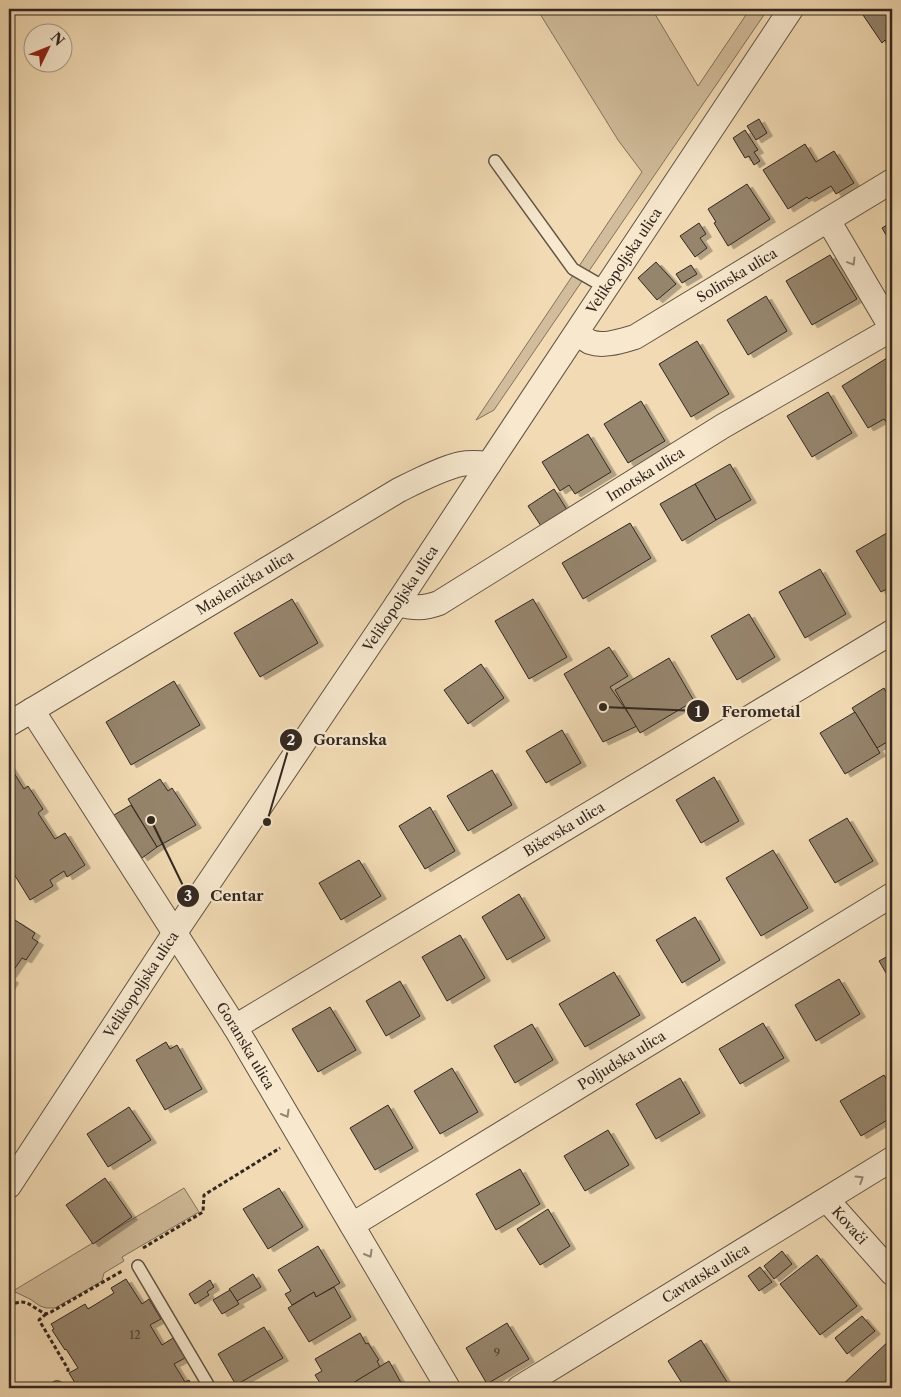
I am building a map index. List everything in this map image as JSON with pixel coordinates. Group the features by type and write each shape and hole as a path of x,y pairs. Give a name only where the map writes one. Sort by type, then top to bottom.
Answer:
{"street":[{"name":"Velikopoljska ulica","path":"9,1186 174,934 397,604 791,9"},
{"name":"Solinska ulica","path":"577,333 590,342 603,344 634,337 892,180"},
{"path":"828,220 892,329"},
{"name":"Imotska ulica","path":"397,604 415,608 428,607 439,603 724,426 892,329"},
{"name":"Maslenička ulica","path":"9,724 399,490 460,464 475,462 489,464"},
{"name":"Biševska ulica","path":"235,1026 892,632"},
{"name":"Goranska ulica","path":"32,710 174,934 235,1026 448,1388"},
{"name":"Poljudska ulica","path":"352,1225 892,895"},
{"name":"Cavtatska ulica","path":"520,1388 892,1159"},
{"name":"Kovači","path":"828,1200 892,1273"}],"lane":[{"path":"495,161 573,268 606,288"},
{"path":"138,1266 210,1388"}],"path":[{"path":"140,1250 203,1212 204,1194 299,1136"},
{"path":"57,1388 68,1380 68,1369 39,1320 46,1314 125,1269"},
{"path":"9,1306 20,1302 27,1302 46,1314"}],"shaded area":[{"path":"537,9 652,9 698,86 750,9 768,9 494,410 476,420 642,172 618,140"},
{"path":"184,1188 199,1212 122,1257 124,1261 104,1273 102,1281 55,1308 40,1306 13,1291"}],"building":[{"path":"864,9 892,9 891,48 885,40 882,43 863,15 867,13"},
{"path":"759,119 767,133 756,140 747,126"},
{"path":"745,130 758,150 754,152 760,161 754,165 749,156 745,158 733,138"},
{"path":"805,144 816,162 834,151 854,183 836,194 831,186 809,199 807,197 788,209 763,170"},
{"path":"747,184 770,219 728,246 708,209"},
{"path":"892,222 892,245 882,228"},
{"path":"699,223 706,234 700,238 707,248 695,257 680,236"},
{"path":"830,255 857,299 812,325 786,281"},
{"path":"656,262 676,284 657,300 638,278"},
{"path":"691,265 697,274 682,283 676,274"},
{"path":"766,296 787,331 748,355 727,320"},
{"path":"697,341 729,394 691,417 659,364"},
{"path":"887,358 892,366 892,424 889,426 884,419 868,428 842,386"},
{"path":"828,392 852,433 812,457 787,416"},
{"path":"641,401 665,441 628,463 604,424"},
{"path":"588,434 611,472 575,494 569,485 560,491 542,462"},
{"path":"730,464 751,500 716,520 695,484"},
{"path":"695,484 716,520 682,541 660,504"},
{"path":"554,489 569,513 543,529 528,506"},
{"path":"630,523 651,558 583,599 562,563"},
{"path":"892,530 892,586 881,592 856,551"},
{"path":"820,569 846,614 805,638 779,592"},
{"path":"292,599 318,643 260,677 234,633"},
{"path":"533,599 567,657 529,679 495,621"},
{"path":"749,614 775,657 737,680 711,636"},
{"path":"609,647 628,676 610,687 637,726 603,742 564,674"},
{"path":"669,658 694,701 640,733 615,690"},
{"path":"481,664 504,698 468,724 444,690"},
{"path":"174,681 200,725 131,765 106,722"},
{"path":"884,688 892,703 892,739 877,748 852,708"},
{"path":"855,712 880,753 845,774 820,733"},
{"path":"562,730 581,763 546,783 526,751"},
{"path":"9,765 24,789 28,786 43,809 38,813 55,839 65,833 85,865 67,877 64,871 50,880 53,886 30,900 9,866"},
{"path":"492,770 512,805 468,831 447,796"},
{"path":"714,777 739,821 701,843 676,800"},
{"path":"160,779 168,791 172,788 196,825 157,847 128,799"},
{"path":"131,805 157,847 142,858 114,815"},
{"path":"430,807 455,851 425,869 399,826"},
{"path":"847,818 873,861 835,883 809,840"},
{"path":"773,850 808,908 761,936 726,878"},
{"path":"359,860 381,896 341,920 319,883"},
{"path":"519,894 545,938 507,960 482,917"},
{"path":"695,917 720,960 682,983 656,940"},
{"path":"15,920 35,933 32,938 38,942 26,960 22,958 9,977 9,923 12,925"},
{"path":"460,935 485,978 447,1001 422,957"},
{"path":"892,954 892,983 879,961"},
{"path":"614,972 640,1015 585,1047 559,1004"},
{"path":"9,977 13,980 9,987"},
{"path":"839,979 860,1014 816,1041 795,1005"},
{"path":"400,981 420,1016 386,1036 366,1001"},
{"path":"330,1007 356,1050 318,1072 292,1029"},
{"path":"763,1023 784,1058 740,1084 719,1049"},
{"path":"532,1024 553,1060 515,1083 494,1046"},
{"path":"166,1042 170,1049 177,1045 202,1089 165,1110 136,1060"},
{"path":"452,1068 478,1112 440,1134 414,1091"},
{"path":"884,1075 892,1088 892,1117 861,1136 840,1101"},
{"path":"680,1078 700,1113 656,1139 636,1104"},
{"path":"388,1105 413,1148 375,1170 350,1128"},
{"path":"129,1107 151,1140 108,1167 87,1134"},
{"path":"608,1130 629,1165 585,1191 564,1156"},
{"path":"520,1169 540,1204 496,1230 476,1194"},
{"path":"105,1178 132,1217 93,1244 66,1205"},
{"path":"279,1188 303,1227 268,1249 243,1209"},
{"path":"548,1209 570,1246 540,1265 517,1229"},
{"path":"318,1246 340,1283 316,1297 314,1292 292,1305 285,1294 291,1291 278,1270"},
{"path":"782,1251 792,1264 774,1279 764,1266"},
{"path":"817,1255 857,1306 820,1335 780,1284"},
{"path":"760,1267 772,1282 759,1291 748,1276"},
{"path":"253,1274 261,1287 237,1301 229,1289"},
{"path":"126,1279 142,1304 149,1299 161,1319 150,1325 162,1345 173,1338 185,1358 174,1364 185,1382 189,1380 193,1388 78,1388 69,1373 78,1368 52,1330 54,1329 51,1324 85,1304 88,1309 114,1293 111,1288"},
{"path":"210,1280 214,1287 207,1292 209,1295 195,1304 189,1294"},
{"path":"334,1287 351,1317 309,1342 288,1308 314,1292 316,1297"},
{"path":"230,1290 239,1304 222,1314 213,1300"},
{"path":"862,1316 875,1331 847,1354 835,1338"},
{"path":"507,1323 529,1359 487,1384 466,1348"},
{"path":"264,1327 283,1358 236,1385 218,1354"},
{"path":"360,1333 379,1360 377,1361 380,1367 345,1388 332,1388 331,1386 323,1388 315,1375 322,1371 315,1359"},
{"path":"892,1338 892,1388 839,1388"},
{"path":"701,1340 727,1382 717,1388 685,1388 668,1361"},
{"path":"389,1361 404,1388 345,1388 361,1378"}],"place":[{"name":"Ferometal","path":"603,707"},
{"name":"Centar","path":"151,820"},
{"name":"Goranska","path":"267,822"}]}
